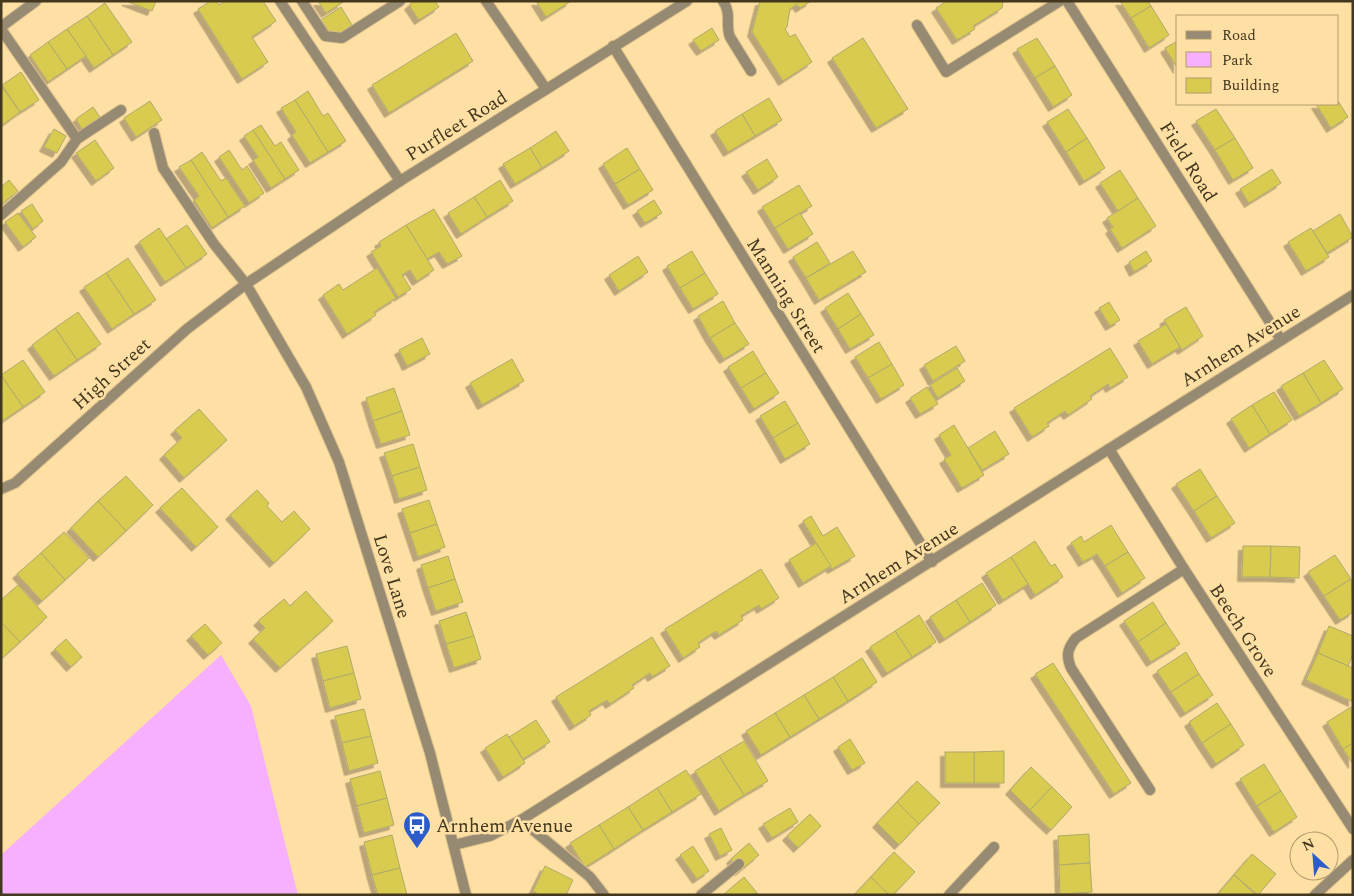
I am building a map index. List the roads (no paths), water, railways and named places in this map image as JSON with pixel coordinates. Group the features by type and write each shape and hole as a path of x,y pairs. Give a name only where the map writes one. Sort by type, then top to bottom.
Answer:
{"street":[{"path":"36,1 1,28 76,139"},
{"path":"280,1 400,181"},
{"path":"302,1 325,36 342,38 400,1"},
{"path":"486,1 546,89"},
{"name":"Purfleet Road","path":"246,284 400,181 687,1"},
{"path":"723,1 729,13 730,37 751,70"},
{"path":"917,25 946,72 1060,1"},
{"name":"Field Road","path":"1067,1 1281,340"},
{"name":"Manning Street","path":"613,46 932,562"},
{"path":"1,215 61,162 76,139 121,110"},
{"name":"Love Lane","path":"154,133 163,168 214,244 246,284 306,387 339,462 430,753 466,895"},
{"name":"High Street","path":"1,489 15,483 188,329 246,284"},
{"name":"Arnhem Avenue","path":"454,845 490,836 521,820 1353,295"},
{"name":"Beech Grove","path":"1110,449 1184,569 1353,829"},
{"path":"1150,790 1072,668 1067,659 1068,647 1076,638 1184,569"},
{"path":"521,820 590,876 604,895"},
{"path":"949,895 994,847"},
{"path":"1315,895 1353,860"},
{"path":"701,895 739,864"}],"place":[{"name":"Arnhem Avenue","path":"417,849"}]}
